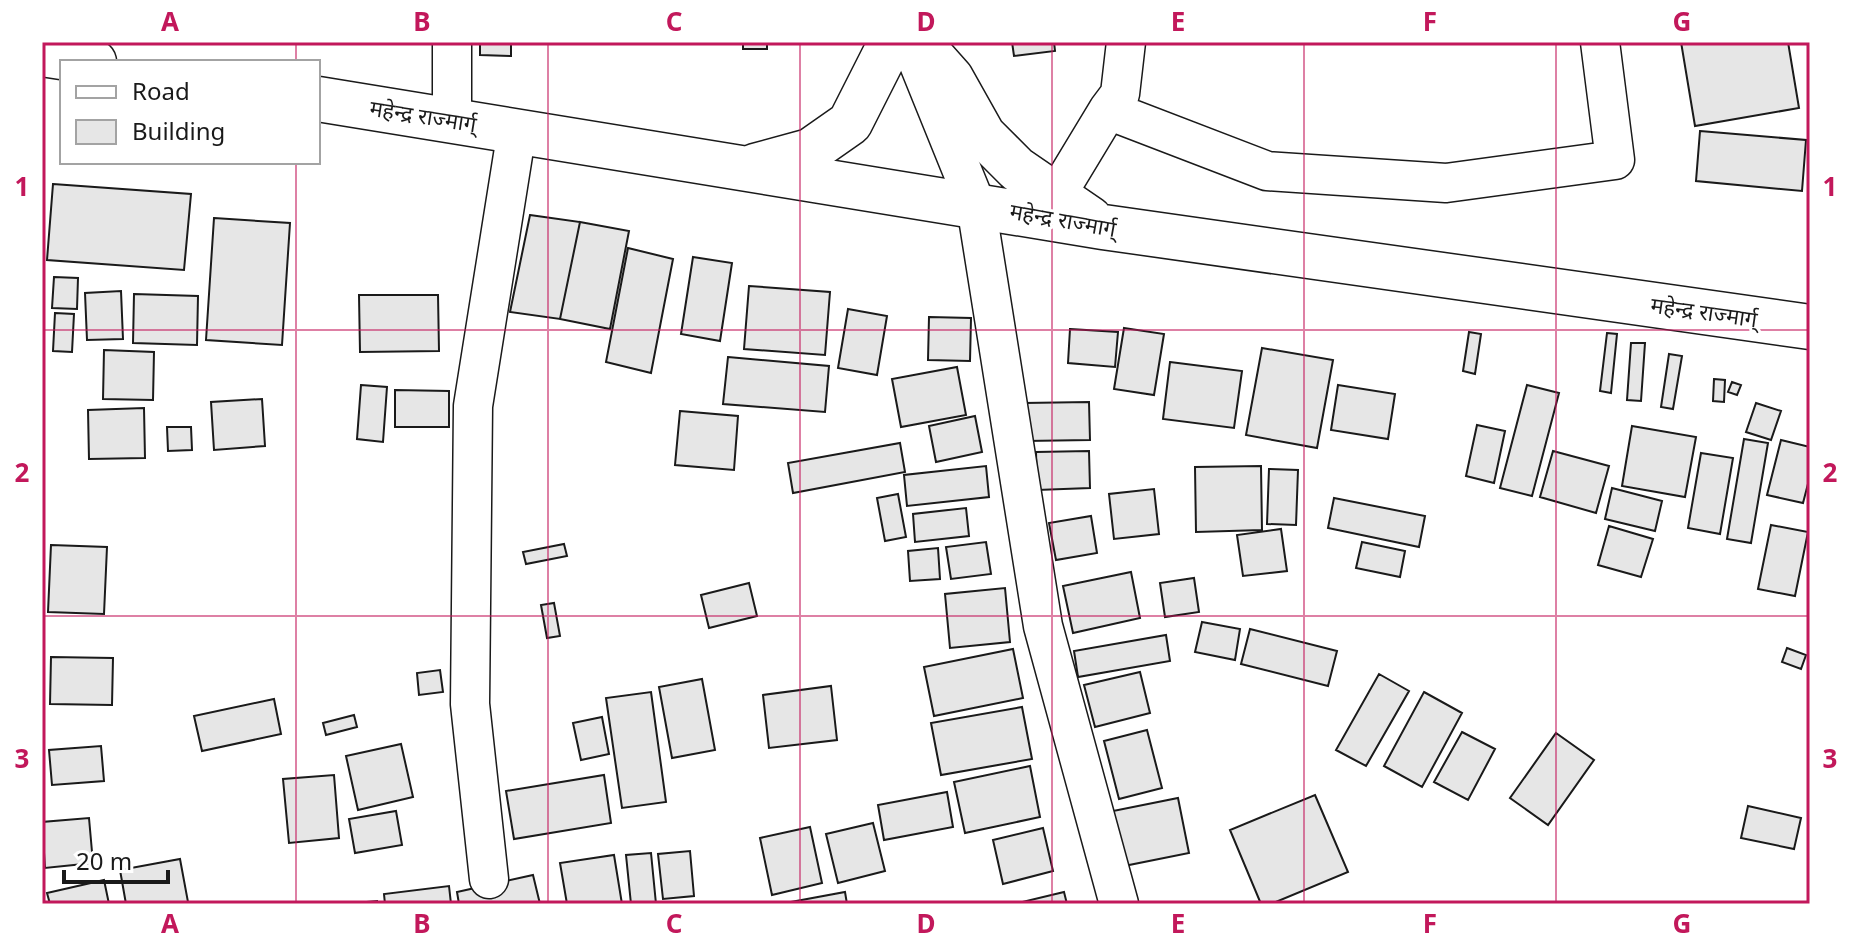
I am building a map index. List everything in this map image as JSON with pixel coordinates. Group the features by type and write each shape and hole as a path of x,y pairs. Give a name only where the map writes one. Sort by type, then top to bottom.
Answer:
{"highway":[{"path":"741,170 810,151 850,123 891,42"},
{"path":"919,42 951,78 983,135 1017,169 1103,227"},
{"path":"42,54 81,60"},
{"name":"महेन्द्र राज्मार्ग्","path":"320,99 1103,227 1810,327"}],"street":[{"path":"452,42 452,121"},
{"path":"910,42 976,205 1043,626 1119,904"},
{"path":"1056,196 1120,94 1126,42"},
{"path":"1108,110 1267,171 1446,183 1615,160 1600,42"},
{"path":"489,879 470,704 473,406 517,130"}],"building":[{"path":"480,42 511,42 511,56 480,55"},
{"path":"743,42 767,42 767,49 743,49"},
{"path":"1012,42 1054,42 1055,51 1014,56"},
{"path":"1681,42 1788,42 1799,108 1695,126"},
{"path":"1700,131 1806,140 1802,191 1696,181"},
{"path":"53,184 191,194 184,270 47,260"},
{"path":"530,215 580,222 560,319 510,312"},
{"path":"214,218 290,223 282,345 206,340"},
{"path":"580,222 629,231 610,329 560,319"},
{"path":"628,248 673,259 651,373 606,362"},
{"path":"693,257 732,263 720,341 681,334"},
{"path":"54,277 78,278 77,309 52,308"},
{"path":"749,286 830,292 825,355 744,349"},
{"path":"121,291 123,339 87,340 85,293"},
{"path":"134,294 198,296 197,345 133,343"},
{"path":"359,295 438,295 439,351 360,352"},
{"path":"848,309 887,316 877,375 838,368"},
{"path":"55,313 74,314 72,352 53,351"},
{"path":"929,317 971,318 970,361 928,360"},
{"path":"1124,328 1164,334 1154,395 1114,389"},
{"path":"1070,329 1118,332 1115,367 1068,363"},
{"path":"1469,332 1481,334 1475,374 1463,371"},
{"path":"1607,333 1617,334 1611,393 1600,391"},
{"path":"1631,343 1645,343 1641,401 1627,400"},
{"path":"1262,348 1333,360 1317,448 1246,435"},
{"path":"104,350 154,352 153,400 103,399"},
{"path":"1669,354 1682,356 1673,409 1661,407"},
{"path":"728,357 829,366 825,412 723,404"},
{"path":"1170,362 1242,371 1234,428 1163,419"},
{"path":"957,367 966,415 901,427 892,379"},
{"path":"1714,379 1725,380 1724,402 1713,401"},
{"path":"1732,382 1741,385 1737,395 1728,392"},
{"path":"361,385 387,387 383,442 357,439"},
{"path":"1338,385 1395,394 1388,439 1331,430"},
{"path":"1527,385 1559,393 1532,496 1500,488"},
{"path":"395,390 449,391 449,427 395,427"},
{"path":"262,399 265,446 214,450 211,402"},
{"path":"1089,402 1090,440 1025,441 1024,403"},
{"path":"1756,403 1781,411 1771,440 1746,432"},
{"path":"144,408 145,458 89,459 88,410"},
{"path":"680,411 738,416 734,470 675,465"},
{"path":"975,416 982,452 936,462 929,426"},
{"path":"1477,425 1505,431 1494,483 1466,476"},
{"path":"1632,426 1696,437 1685,497 1622,486"},
{"path":"167,427 191,427 192,450 168,451"},
{"path":"1744,439 1768,443 1751,543 1727,539"},
{"path":"1781,440 1810,447 1810,476 1803,503 1767,495"},
{"path":"900,443 905,472 793,493 788,463"},
{"path":"1089,451 1090,488 1037,490 1036,452"},
{"path":"1553,451 1609,466 1596,513 1540,497"},
{"path":"1701,453 1733,458 1720,534 1688,528"},
{"path":"986,466 989,497 907,506 904,475"},
{"path":"1261,466 1262,530 1196,532 1195,467"},
{"path":"1269,469 1298,470 1296,525 1267,524"},
{"path":"1612,488 1662,501 1655,531 1605,519"},
{"path":"1154,489 1159,534 1114,539 1109,494"},
{"path":"898,494 906,537 885,541 877,498"},
{"path":"1334,498 1425,516 1419,547 1328,528"},
{"path":"966,508 969,536 915,542 913,514"},
{"path":"1091,516 1097,553 1056,560 1049,523"},
{"path":"1771,525 1808,532 1795,596 1758,589"},
{"path":"1609,526 1653,539 1641,577 1598,565"},
{"path":"1281,529 1287,571 1243,576 1237,535"},
{"path":"986,542 991,574 951,579 946,547"},
{"path":"1362,542 1405,551 1400,577 1356,568"},
{"path":"564,544 567,556 526,564 523,552"},
{"path":"51,545 107,547 104,614 48,612"},
{"path":"938,548 940,579 910,581 908,551"},
{"path":"1131,572 1140,618 1073,633 1063,586"},
{"path":"1194,578 1199,612 1165,617 1160,583"},
{"path":"749,583 757,616 709,628 701,595"},
{"path":"1005,588 1010,642 950,648 945,594"},
{"path":"554,603 560,636 547,638 541,605"},
{"path":"1202,622 1240,629 1235,660 1195,652"},
{"path":"1250,629 1337,651 1328,686 1241,664"},
{"path":"1166,635 1170,661 1078,677 1074,651"},
{"path":"1787,648 1806,655 1801,669 1782,662"},
{"path":"1013,649 1023,698 934,716 924,667"},
{"path":"51,657 113,658 112,705 50,704"},
{"path":"440,670 443,692 419,695 417,673"},
{"path":"1140,672 1150,713 1095,727 1084,685"},
{"path":"1379,674 1409,691 1366,766 1336,750"},
{"path":"702,679 715,750 672,758 659,687"},
{"path":"831,686 837,740 769,748 763,695"},
{"path":"651,692 666,802 622,808 606,698"},
{"path":"1424,692 1462,713 1422,787 1384,766"},
{"path":"274,699 281,734 202,751 194,716"},
{"path":"1022,707 1032,759 941,775 931,723"},
{"path":"354,715 357,727 326,735 323,723"},
{"path":"602,717 609,754 581,760 573,723"},
{"path":"1147,730 1162,788 1119,799 1104,741"},
{"path":"1462,732 1495,749 1468,800 1434,782"},
{"path":"1556,733 1594,760 1548,825 1510,798"},
{"path":"401,744 413,797 358,810 346,756"},
{"path":"101,746 104,781 52,785 49,750"},
{"path":"1030,766 1040,817 965,833 954,782"},
{"path":"334,775 339,838 289,843 283,779"},
{"path":"604,775 611,823 514,839 506,791"},
{"path":"947,792 953,827 884,840 878,805"},
{"path":"1315,795 1348,872 1271,904 1261,904 1230,830"},
{"path":"1178,798 1189,853 1124,866 1113,811"},
{"path":"1748,806 1801,818 1794,849 1741,838"},
{"path":"396,811 402,845 355,853 349,819"},
{"path":"89,818 93,863 45,868 42,822"},
{"path":"873,823 885,871 838,883 826,834"},
{"path":"810,827 822,883 772,895 760,838"},
{"path":"1043,828 1053,871 1003,884 993,840"},
{"path":"690,851 694,896 663,899 658,854"},
{"path":"651,853 656,904 631,904 626,855"},
{"path":"614,855 622,904 567,904 560,863"},
{"path":"180,859 188,902 126,904 120,870"},
{"path":"533,875 540,904 459,904 457,892"},
{"path":"104,880 109,904 50,904 47,893"},
{"path":"449,886 451,904 385,904 384,894"},
{"path":"845,892 847,904 780,904"},
{"path":"1064,892 1067,904 1014,904"},
{"path":"377,901 377,904 343,904"}]}
